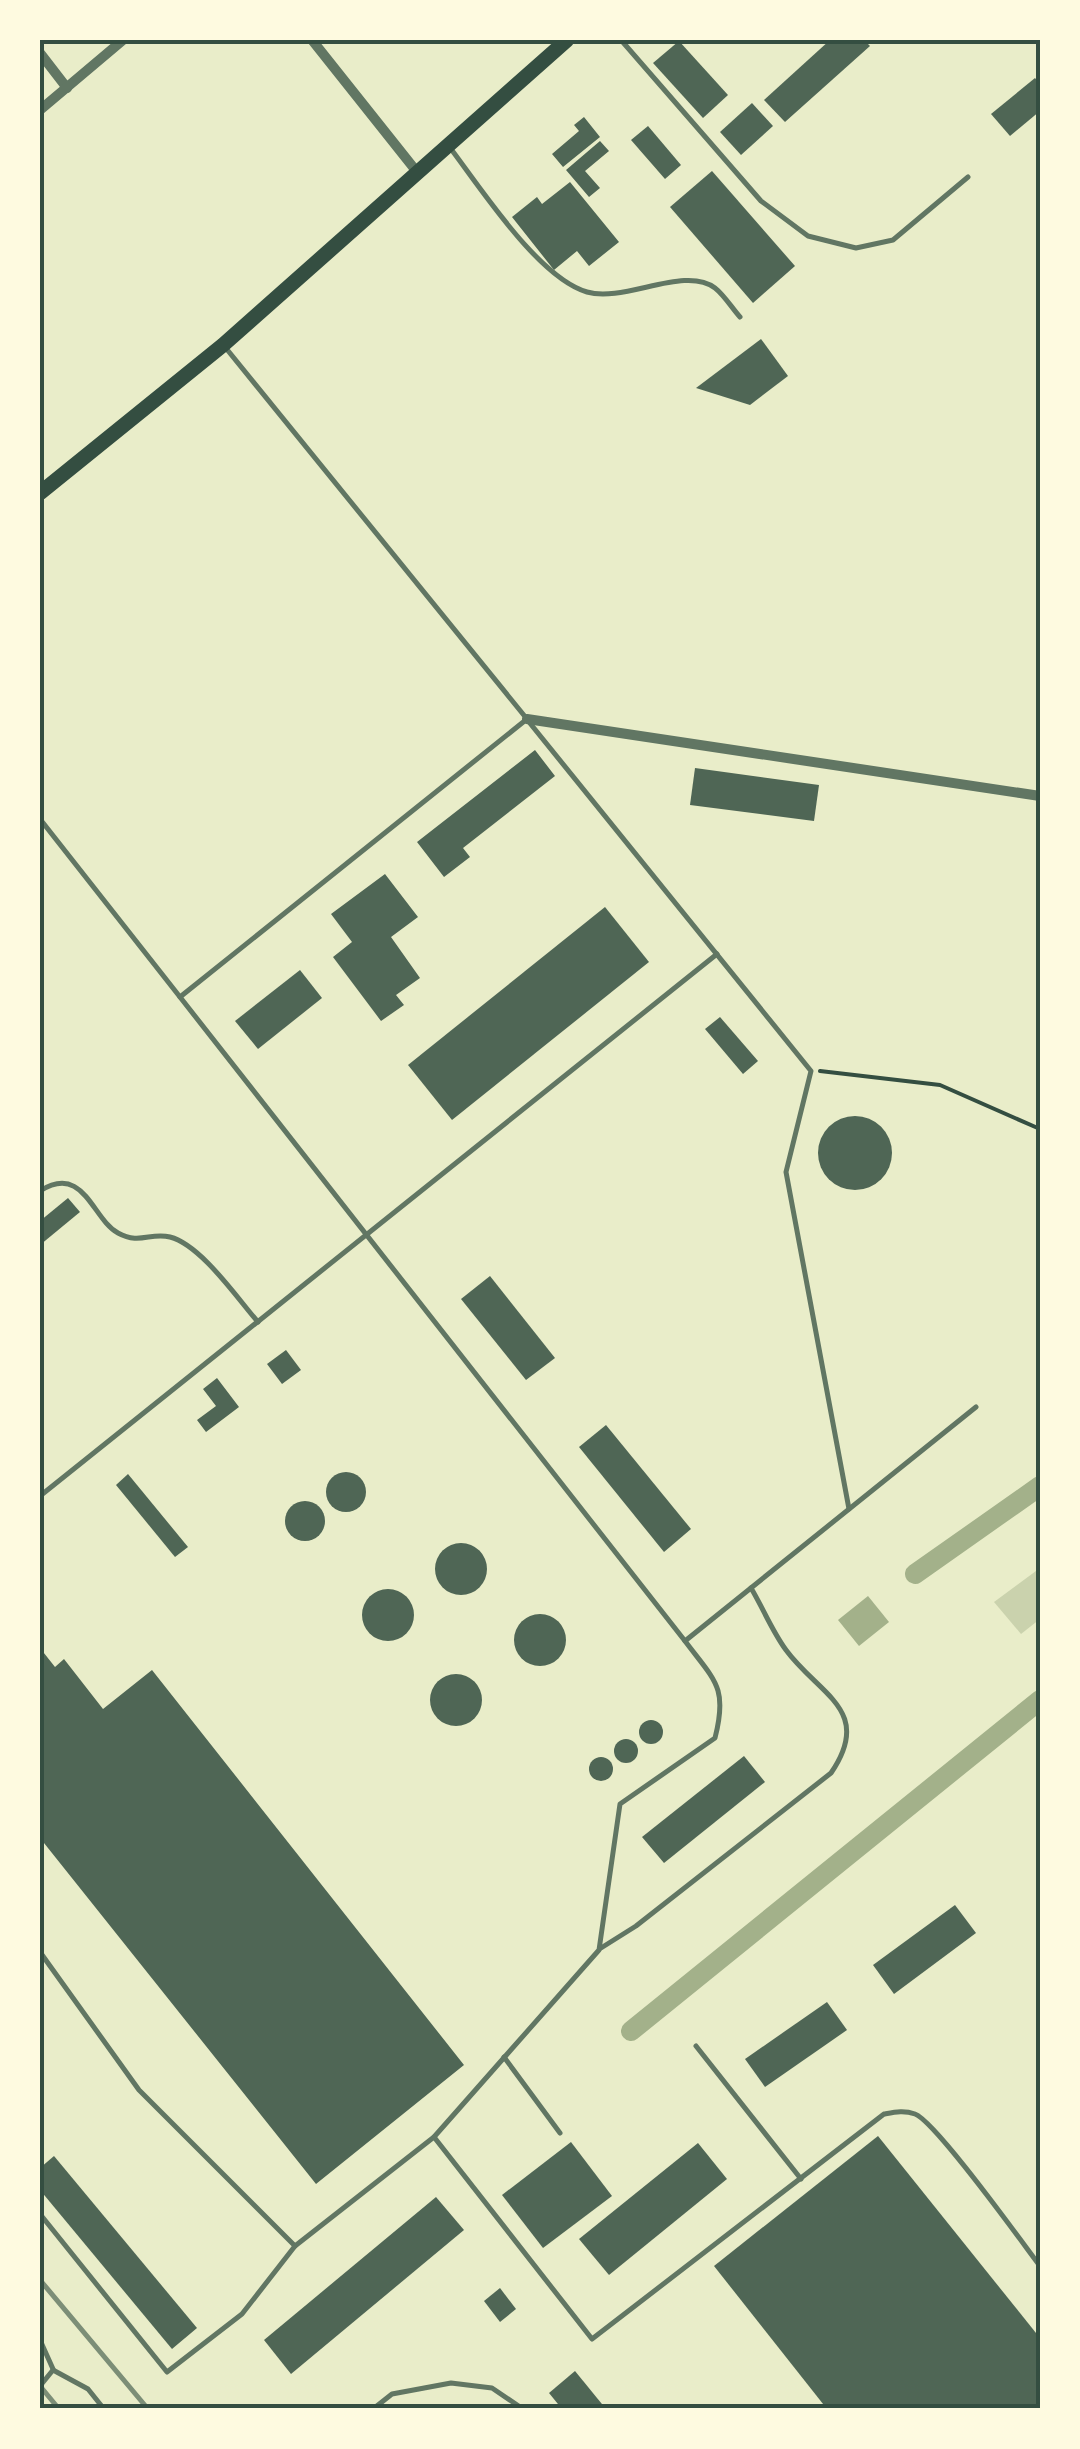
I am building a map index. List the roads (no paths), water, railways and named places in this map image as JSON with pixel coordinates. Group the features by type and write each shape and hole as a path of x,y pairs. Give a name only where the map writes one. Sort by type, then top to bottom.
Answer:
{"main road":[{"path":"40,492 223,345 567,40"}],"street":[{"path":"40,110 123,40"},
{"path":"312,40 417,172"},
{"path":"40,53 67,88"},
{"path":"527,720 1040,796"}],"lane":[{"path":"621,40 760,200 808,236 856,248 893,240 968,177"},
{"path":"450,147 500,214 556,277 588,292 619,294 693,280 713,286 740,317"},
{"path":"223,345 812,1071 786,1172 849,1509"},
{"path":"180,997 527,720"},
{"path":"40,820 715,1682 723,1707 715,1738 620,1804 599,1950"},
{"path":"40,1496 717,954"},
{"path":"40,1191 48,1186 70,1185 89,1196 112,1230 136,1241 167,1236 190,1247 258,1322"},
{"path":"685,1641 976,1407"},
{"path":"40,2214 167,2372 242,2314 295,2246 434,2136 599,1950 636,1926 832,1773 845,1752 847,1725 838,1702 786,1650 751,1588"},
{"path":"40,1952 139,2090 295,2246"},
{"path":"696,2046 801,2178"},
{"path":"504,2057 560,2132"},
{"path":"434,2136 592,2340 884,2114 900,2111 919,2114 1040,2266"},
{"path":"40,2340 53,2370 88,2388 104,2409"},
{"path":"40,2386 53,2370"},
{"path":"373,2409 392,2394 452,2383 492,2388 523,2409"}],"waterway":[{"path":"915,1574 1040,1486"},
{"path":"631,2031 1040,1700"}],"railway":[{"path":"40,2280 148,2409"},
{"path":"40,2386 59,2409"}]}
